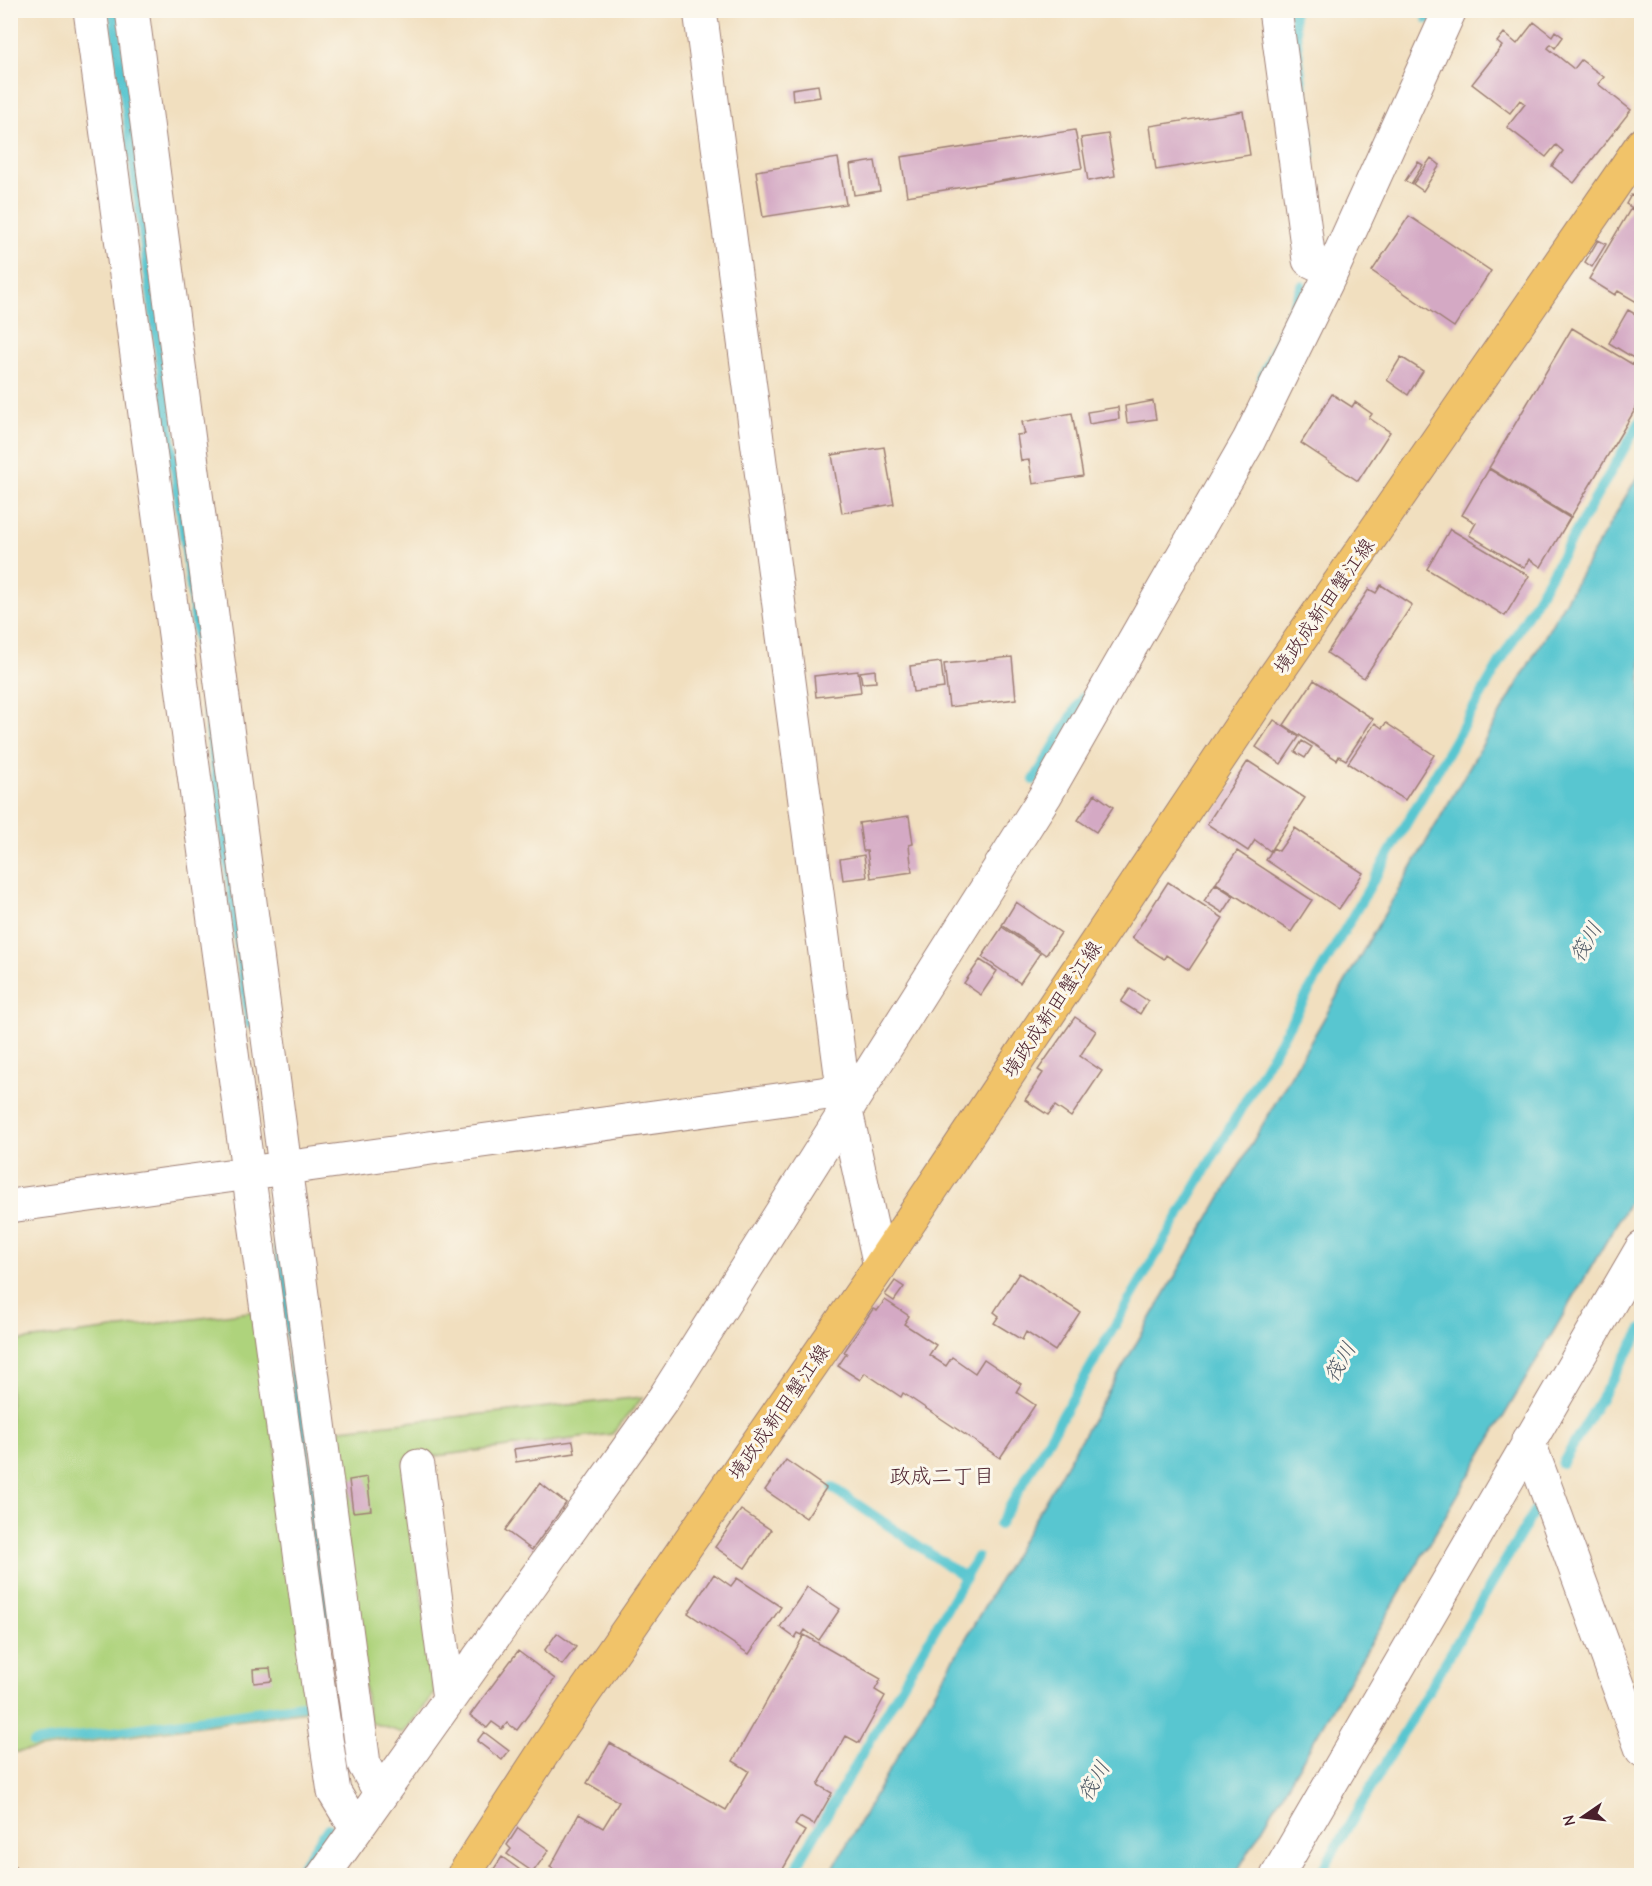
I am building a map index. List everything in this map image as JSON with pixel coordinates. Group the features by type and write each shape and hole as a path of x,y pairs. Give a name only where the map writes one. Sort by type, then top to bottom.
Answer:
{"main road":[{"name":"境政成新田蟹江線","path":"463,1875 549,1744 880,1266 1259,699 1641,144"}],"street":[{"path":"90,10 334,1792 356,1828"},
{"path":"132,10 287,1168 364,1764 381,1794"},
{"path":"700,10 844,1101 880,1266"},
{"path":"1275,10 1309,260 1332,271"},
{"path":"323,1875 664,1398 844,1101 1051,785 1249,440 1332,271 1450,10"},
{"path":"10,1206 287,1168 844,1101"},
{"path":"1277,1875 1528,1440 1640,1254"},
{"path":"1528,1440 1641,1750"},
{"path":"418,1466 449,1699"}],"green space":[{"path":"257,1311 312,1710 11,1753 10,1342"},
{"path":"643,1397 612,1434 404,1460 435,1693 403,1733 369,1722 332,1430"}],"water":[{"name":"筏川","path":"1641,470 1641,1182 1235,1875 829,1875"}],"building":[{"path":"1534,22 1552,36 1555,31 1563,37 1555,48 1551,44 1548,48 1574,69 1581,60 1604,77 1598,84 1631,110 1574,183 1552,166 1563,151 1556,145 1546,157 1507,127 1525,104 1520,100 1510,113 1472,84 1502,46 1497,42 1504,33 1517,44"},
{"path":"818,85 820,97 793,101 792,89"},
{"path":"1243,111 1250,155 1156,170 1150,126"},
{"path":"1075,130 1082,168 907,196 901,157"},
{"path":"1108,134 1115,176 1088,181 1081,138"},
{"path":"838,158 846,204 763,217 756,171"},
{"path":"1431,158 1440,165 1423,191 1413,184"},
{"path":"875,161 880,191 854,195 850,165"},
{"path":"1418,162 1423,165 1411,184 1405,181"},
{"path":"1631,195 1639,199 1634,209 1626,204"},
{"path":"1631,208 1642,215 1642,305 1618,291 1615,295 1589,279"},
{"path":"1409,216 1491,271 1454,327 1372,271"},
{"path":"1598,240 1606,244 1592,267 1585,262"},
{"path":"1628,310 1642,318 1642,348 1635,359 1609,343"},
{"path":"1572,328 1642,370 1642,398 1571,517 1489,468"},
{"path":"1401,357 1423,371 1408,395 1387,380"},
{"path":"1332,394 1352,407 1355,402 1372,414 1369,418 1390,432 1358,481 1301,443"},
{"path":"1153,401 1156,419 1127,423 1125,406"},
{"path":"1118,407 1119,419 1089,424 1087,412"},
{"path":"1072,413 1083,476 1033,484 1029,460 1021,461 1017,435 1025,434 1022,422"},
{"path":"884,447 894,504 842,513 832,455"},
{"path":"1489,469 1570,518 1541,567 1529,559 1524,568 1469,535 1476,523 1462,515"},
{"path":"1450,529 1529,576 1505,616 1427,569"},
{"path":"1381,585 1412,605 1364,678 1327,653 1369,589 1376,593"},
{"path":"1012,657 1016,699 949,707 944,664"},
{"path":"941,662 944,688 913,692 910,666"},
{"path":"875,670 876,682 862,683 860,672"},
{"path":"858,671 861,692 816,697 814,676"},
{"path":"1314,680 1373,719 1346,760 1339,756 1337,760 1284,725"},
{"path":"1274,720 1299,737 1281,764 1256,747"},
{"path":"1375,723 1382,728 1386,723 1434,755 1405,800 1348,763"},
{"path":"1302,741 1312,747 1305,758 1295,752"},
{"path":"1248,761 1305,798 1270,851 1255,840 1248,851 1207,824"},
{"path":"1095,794 1113,807 1096,832 1078,820"},
{"path":"909,816 913,844 909,845 912,872 871,878 867,851 863,851 859,823"},
{"path":"1295,828 1363,873 1339,909 1266,860 1273,848 1279,851"},
{"path":"1237,851 1312,900 1291,932 1216,883"},
{"path":"864,855 867,877 843,880 840,859"},
{"path":"1168,882 1223,918 1189,970 1166,955 1164,959 1132,938"},
{"path":"1215,884 1234,896 1223,913 1204,901"},
{"path":"1016,902 1061,933 1046,955 1002,925"},
{"path":"1002,927 1040,953 1020,983 982,957"},
{"path":"980,960 997,971 981,995 964,983"},
{"path":"1130,989 1148,1001 1140,1014 1121,1002"},
{"path":"1075,1017 1096,1031 1080,1056 1102,1071 1071,1117 1055,1106 1048,1115 1025,1100 1043,1073 1038,1070"},
{"path":"1019,1273 1080,1312 1055,1351 1026,1332 1022,1340 994,1323 999,1316 994,1312"},
{"path":"895,1281 904,1287 894,1301 885,1295"},
{"path":"885,1300 909,1316 904,1324 936,1345 929,1355 946,1366 952,1357 975,1373 984,1359 1021,1384 1016,1392 1035,1405 1000,1458 903,1393 901,1397 865,1373 860,1380 838,1366 847,1353 844,1352 873,1309 877,1311"},
{"path":"573,1441 575,1453 516,1462 514,1449"},
{"path":"786,1460 826,1488 806,1518 765,1490"},
{"path":"367,1477 371,1510 353,1512 349,1480"},
{"path":"540,1483 566,1503 532,1550 505,1530"},
{"path":"741,1510 771,1530 745,1568 715,1547"},
{"path":"714,1574 731,1586 737,1578 781,1607 749,1654 688,1613"},
{"path":"807,1587 840,1609 819,1640 805,1630 802,1635 798,1633 795,1638 780,1627"},
{"path":"557,1633 576,1647 562,1665 544,1651"},
{"path":"804,1635 881,1679 875,1690 885,1696 859,1743 846,1736 818,1785 832,1793 814,1825 800,1817 795,1825 805,1831 779,1876 564,1876 550,1867 579,1814 603,1828 619,1802 587,1783 610,1743 726,1810 749,1771 733,1761"},
{"path":"518,1651 555,1679 517,1730 507,1723 502,1729 492,1722 487,1728 470,1715"},
{"path":"270,1668 272,1681 254,1683 253,1669"},
{"path":"484,1732 509,1751 502,1760 477,1741"},
{"path":"518,1828 549,1850 533,1872 507,1854 511,1849 507,1845"},
{"path":"502,1857 520,1870 519,1872 524,1876 489,1876"},
{"path":"15,1866 17,1876 10,1876 10,1867"}],"waterway":[{"path":"113,10 250,1024"},
{"path":"1293,10 1311,156"},
{"path":"1427,19 1431,10"},
{"path":"1262,378 1302,286"},
{"path":"999,1525 1642,418"},
{"path":"1034,780 1083,697"},
{"path":"279,1243 326,1621"},
{"path":"1562,1464 1642,1329"},
{"path":"833,1488 966,1578"},
{"path":"1319,1876 1537,1507"},
{"path":"791,1876 977,1557"},
{"path":"34,1743 310,1704"},
{"path":"295,1876 328,1828"}],"district":[{"name":"政成二丁目","path":"942,1476"}]}
